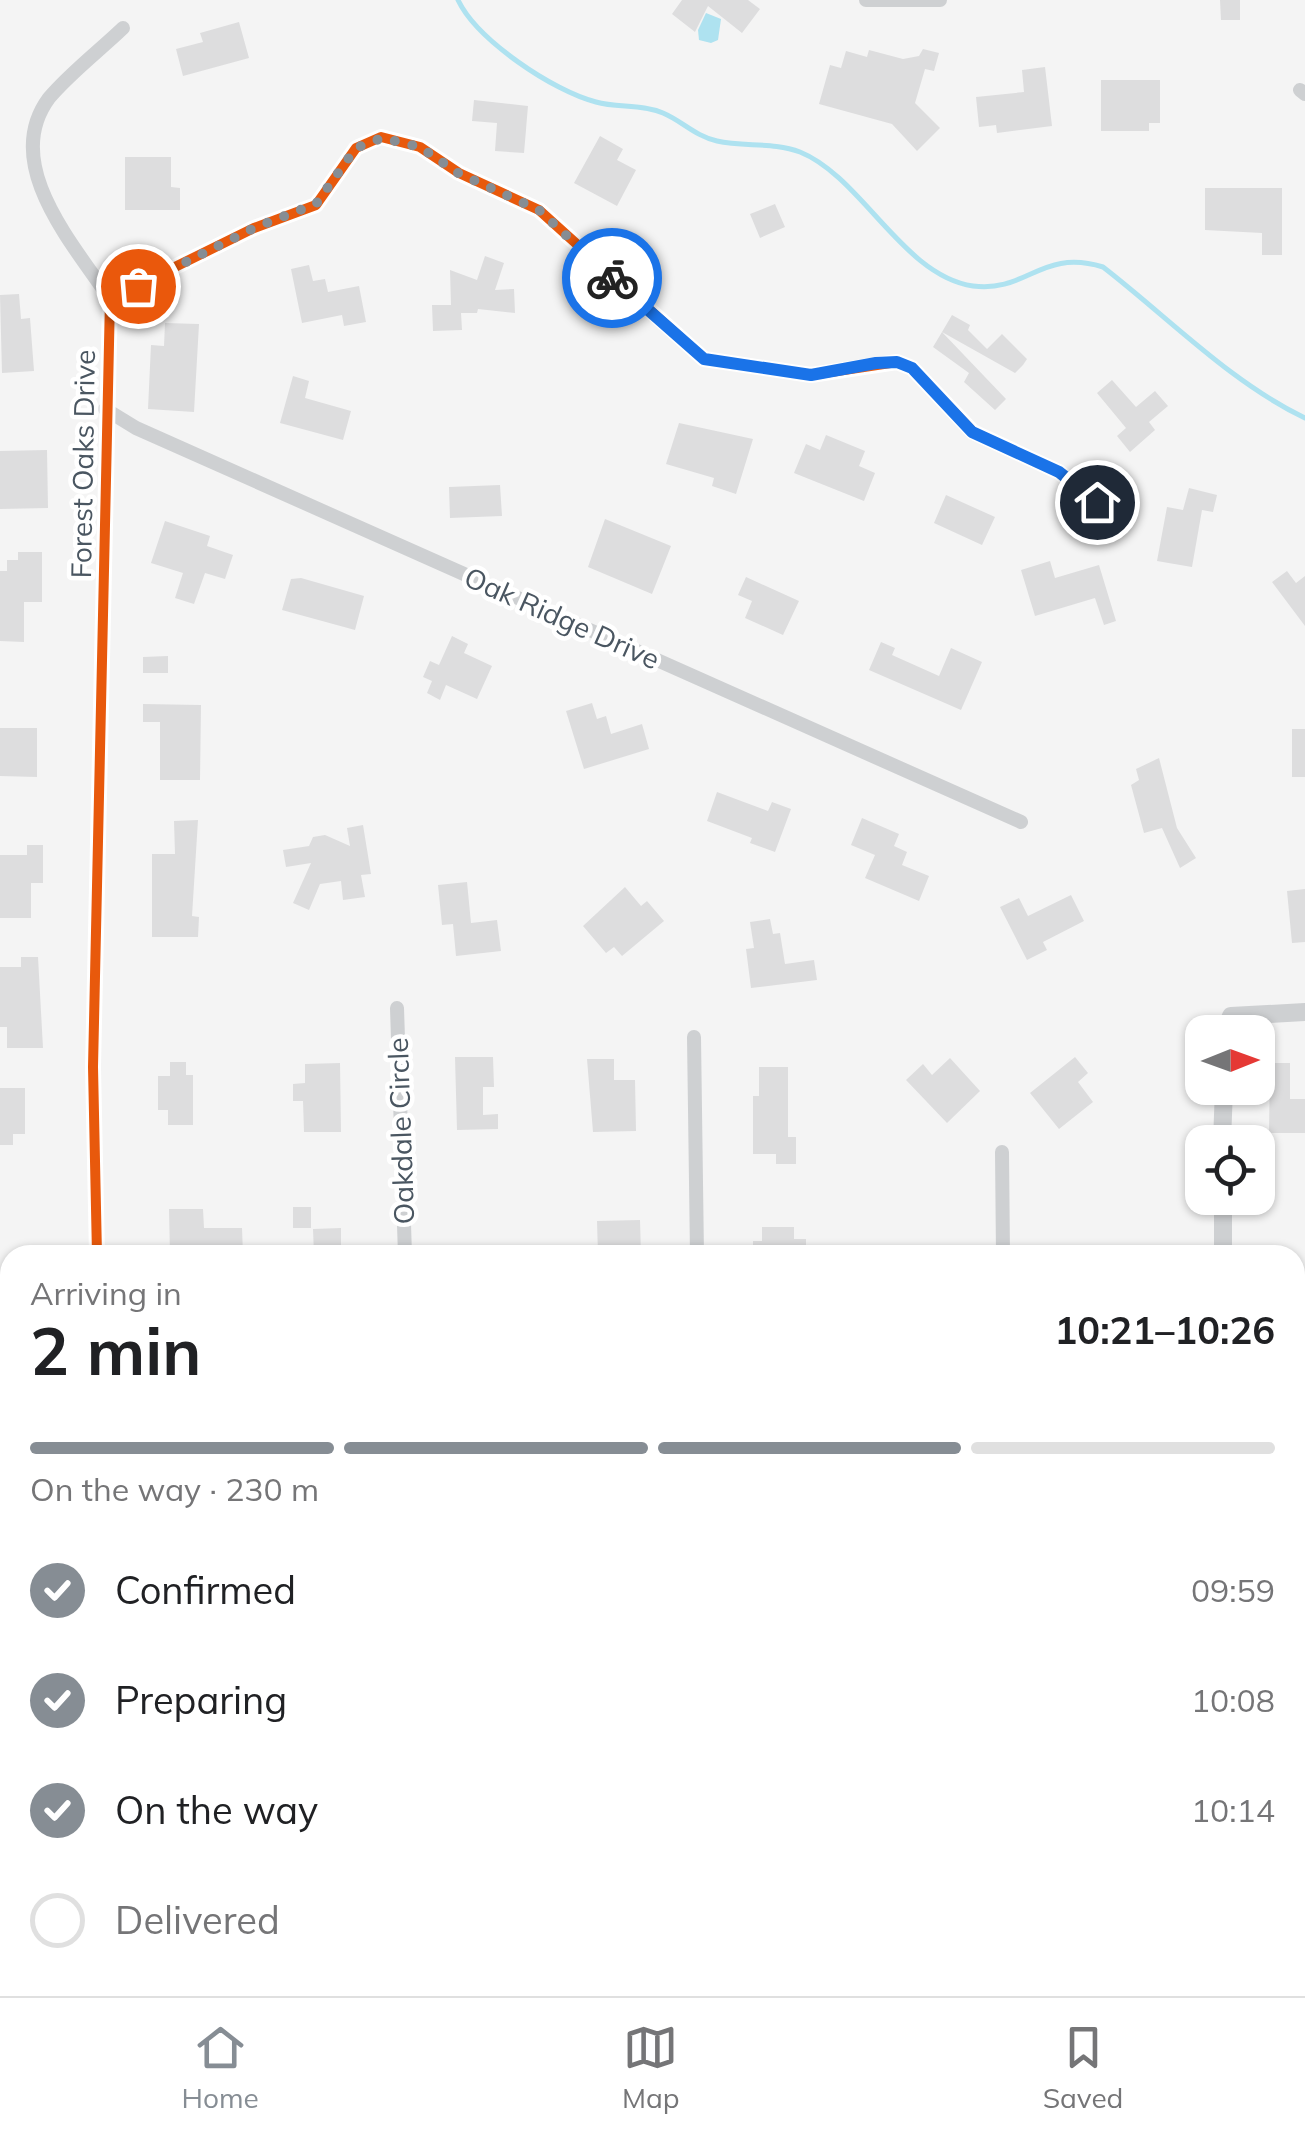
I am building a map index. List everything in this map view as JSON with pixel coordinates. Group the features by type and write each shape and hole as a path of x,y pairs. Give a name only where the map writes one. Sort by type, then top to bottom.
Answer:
{"street":[{"path":"866,0 940,0"},
{"path":"123,28 47,100 33,129 29,154 40,194 110,298 254,228 316,204 356,148 382,138 420,147 458,173 539,210 704,359 811,375 897,362 912,368 972,432 1059,472 1097,502"},
{"name":"Forest Oaks Drive","path":"97,1245 93,1067 110,298"},
{"name":"Oak Ridge Drive","path":"105,410 172,444 1022,822"},
{"name":"Oakdale Circle","path":"397,1008 405,1245"},
{"path":"1250,1015 1305,1012"},
{"path":"694,1038 697,1245"},
{"path":"1002,1152 1003,1245"},
{"path":"1222,1215 1223,1245"}],"water":[{"path":"706,13 721,19 718,40 711,43 699,40 698,30"}],"building":[{"path":"682,0 748,0 760,9 742,33 708,6 695,32 672,14"},
{"path":"1220,0 1240,0 1240,20 1221,20"},
{"path":"239,22 249,58 183,76 176,49 203,42 200,33"},
{"path":"923,49 939,53 934,71 925,69 915,103 940,128 917,151 892,124 819,104 830,65 841,68 846,51 867,57 869,50 903,59 919,56"},
{"path":"1045,67 1052,126 997,133 996,125 979,127 976,97 1024,92 1022,70"},
{"path":"1101,80 1160,80 1160,123 1149,123 1149,131 1101,131"},
{"path":"474,100 528,106 524,153 495,151 497,123 472,121"},
{"path":"600,136 623,149 617,160 636,170 617,206 574,183"},
{"path":"125,157 171,157 171,187 180,188 180,210 125,210"},
{"path":"1205,188 1282,188 1282,255 1262,255 1262,233 1205,230"},
{"path":"775,204 785,227 760,238 750,214"},
{"path":"485,256 504,263 495,290 514,289 515,313 478,309 477,313 461,313 462,330 433,331 432,305 451,305 450,270 477,280"},
{"path":"309,265 313,281 325,279 328,292 359,286 366,322 344,326 342,315 302,323 291,269"},
{"path":"19,294 21,319 30,318 34,371 2,373 0,295"},
{"path":"952,315 970,325 968,330 987,349 1002,334 1027,359 1015,373 942,332"},
{"path":"165,323 199,324 194,412 148,409 151,345 164,346"},
{"path":"942,332 1006,399 995,410 964,382 969,373 933,347"},
{"path":"293,376 309,381 305,398 351,411 343,440 280,423"},
{"path":"1112,380 1136,407 1155,391 1168,406 1149,422 1155,430 1130,452 1117,436 1126,428 1097,393"},
{"path":"679,423 753,439 736,494 712,486 714,478 666,464"},
{"path":"826,435 865,451 859,466 875,473 864,501 794,473 806,444 820,450"},
{"path":"47,450 48,508 0,509 0,451"},
{"path":"500,485 502,516 450,518 449,487"},
{"path":"1189,488 1217,495 1213,512 1202,510 1192,567 1157,561 1167,507 1183,510"},
{"path":"946,495 995,517 982,545 934,523"},
{"path":"605,519 671,546 652,594 588,567"},
{"path":"165,521 210,536 207,546 233,555 225,579 205,573 194,604 175,598 183,573 151,563"},
{"path":"18,552 42,552 42,602 24,602 24,642 0,641 0,571 7,571 7,560 18,560"},
{"path":"1050,561 1055,578 1099,565 1116,621 1104,625 1095,598 1035,616 1021,570"},
{"path":"1287,571 1296,583 1305,576 1305,626 1272,582"},
{"path":"746,577 799,601 783,635 745,618 752,601 738,595"},
{"path":"301,578 364,596 355,630 282,610 291,579"},
{"path":"452,636 468,644 464,653 492,666 477,699 446,685 440,700 427,693 432,681 423,677 430,661 439,665"},
{"path":"881,642 895,648 892,655 939,676 951,648 982,662 961,710 869,670"},
{"path":"168,656 168,673 143,673 143,657"},
{"path":"592,703 597,719 606,716 611,734 642,724 649,749 584,769 566,711"},
{"path":"143,704 201,705 200,780 160,780 160,722 143,722"},
{"path":"0,728 37,728 37,777 0,776"},
{"path":"1292,729 1305,729 1305,777 1292,777"},
{"path":"1159,758 1177,828 1196,858 1180,868 1162,828 1144,833 1131,785 1139,780 1136,769"},
{"path":"717,792 768,811 772,802 791,809 775,852 750,843 752,838 707,821"},
{"path":"862,818 899,834 894,846 907,852 902,865 929,876 919,901 865,878 875,855 851,845"},
{"path":"198,820 192,916 199,917 198,937 152,937 152,854 175,854 174,821"},
{"path":"363,825 371,874 361,875 365,897 343,900 341,881 320,884 309,910 293,903 311,863 286,867 283,850 309,846 313,837 325,835 350,846 347,828"},
{"path":"27,845 43,845 43,883 31,883 31,918 0,918 0,855 27,855"},
{"path":"467,882 471,923 497,920 501,951 456,956 453,924 442,925 438,885"},
{"path":"625,887 641,906 647,901 664,921 622,956 614,947 606,953 583,926"},
{"path":"1305,889 1305,942 1292,943 1287,891"},
{"path":"1071,895 1084,921 1043,942 1047,950 1027,960 1000,907 1019,898 1028,916"},
{"path":"770,919 773,934 780,933 785,964 814,960 817,980 751,988 746,949 754,948 750,922"},
{"path":"21,957 38,957 43,1048 7,1048 7,1027 0,1027 0,967 21,967"},
{"path":"455,1057 493,1057 494,1087 483,1087 483,1115 498,1114 498,1129 457,1130"},
{"path":"1075,1057 1088,1073 1078,1082 1093,1102 1059,1129 1030,1093"},
{"path":"950,1058 980,1091 947,1123 906,1080 923,1064 932,1075"},
{"path":"587,1059 614,1059 614,1080 635,1080 636,1131 593,1132"},
{"path":"170,1062 186,1062 186,1075 193,1075 193,1125 168,1125 168,1110 158,1110 158,1076 170,1076"},
{"path":"340,1063 341,1132 304,1132 303,1101 293,1101 293,1084 305,1083 305,1064"},
{"path":"1275,1063 1290,1063 1290,1099 1305,1099 1305,1133 1275,1133 1275,1125 1269,1125 1269,1105 1275,1105"},
{"path":"759,1067 788,1067 788,1137 796,1137 796,1164 776,1164 776,1154 753,1154 753,1096 759,1096"},
{"path":"0,1088 25,1088 25,1134 13,1134 13,1145 0,1145"},
{"path":"293,1207 311,1207 311,1228 293,1228"},
{"path":"169,1209 203,1209 204,1228 242,1228 243,1245 170,1245"},
{"path":"640,1220 641,1245 598,1245 597,1221"},
{"path":"762,1227 794,1227 794,1239 806,1239 806,1245 753,1245 753,1241 762,1241"},
{"path":"341,1228 341,1245 314,1245 313,1229"}],"waterway":[{"path":"458,0 499,47 538,75 579,96 604,104 655,110 709,139 800,152 843,182 904,246 948,278 973,286 992,286 1064,263 1103,267 1226,368 1305,418"}],"cycle path":[{"path":"97,1245 93,1067 110,299 254,228 316,205 356,148 381,137 420,147 459,173 539,210 704,359 811,375 897,362 912,368 973,432 1059,472 1097,502"}],"way so far":[{"path":"138,286 254,228 316,204 356,148 382,138 420,147 458,173 539,210 612,278"}],"route":[{"path":"612,278 704,359 811,375 876,363 897,362 912,368 936,398 972,432 1059,472 1097,502"}]}
